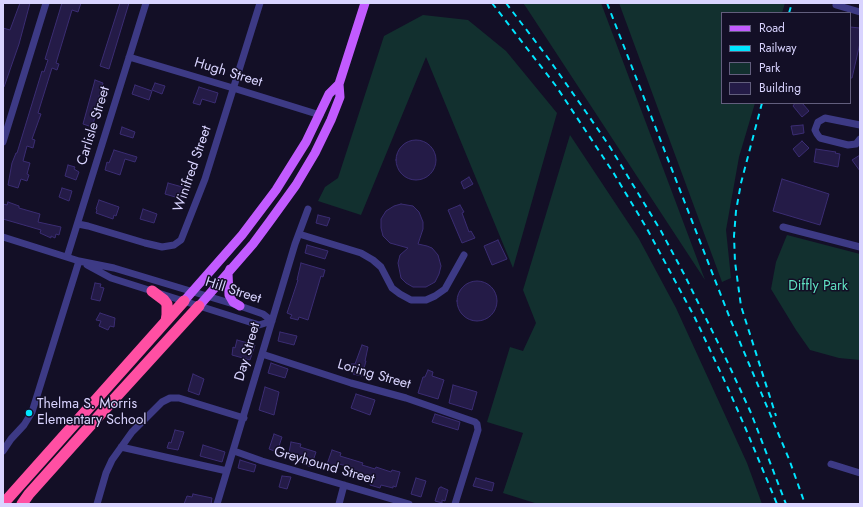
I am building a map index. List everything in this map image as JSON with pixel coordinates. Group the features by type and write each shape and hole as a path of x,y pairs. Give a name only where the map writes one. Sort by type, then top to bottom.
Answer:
{"highway":[{"path":"152,291 167,304 166,321"},
{"path":"3,504 184,301"},
{"path":"22,504 29,494 199,306"}],"main road":[{"path":"199,306 261,232 283,203 305,169 331,120 340,97 339,84 365,3"},
{"path":"184,301 242,235 276,190 300,153 330,94 339,84"},
{"path":"230,268 228,273 229,295 233,302 240,306"}],"street":[{"path":"4,138 46,3"},
{"name":"Carlisle Street","path":"67,257 146,3"},
{"name":"Winifred Street","path":"78,224 155,246 170,247 177,244 183,234 205,179 260,3"},
{"path":"836,5 860,12"},
{"name":"Hugh Street","path":"129,57 320,115"},
{"path":"860,125 825,118 818,122 815,130 820,138 848,145 856,144 860,139"},
{"name":"Day Street","path":"217,504 272,321 308,209"},
{"path":"782,227 860,247"},
{"path":"299,234 361,252 381,267 392,288 411,300 426,300 436,296 445,289 464,254"},
{"name":"Hill Street","path":"3,237 79,261 114,268 206,297 240,306 263,314 272,321"},
{"path":"3,451 11,439 28,420 35,404 79,261"},
{"name":"Hill Street","path":"79,261 111,278 199,306 260,324 272,321"},
{"name":"Loring Street","path":"262,354 473,420 477,424 478,430 455,504"},
{"path":"97,504 106,473 112,460 133,431 162,402 167,399 175,397 244,418"},
{"path":"121,447 227,471"},
{"name":"Greyhound Street","path":"234,451 262,461 408,504"},
{"path":"831,464 860,473"},
{"path":"339,504 344,485"}],"green space":[{"path":"523,3 601,3 705,280 526,7"},
{"path":"619,3 785,3 782,12 721,12 721,104 755,104 739,157 726,230 731,278 722,282"},
{"path":"423,15 468,20 506,51 557,113 513,268 426,57 361,215 318,201 325,187 338,178 384,36"},
{"path":"570,135 639,239 676,308 747,463 762,504 538,504 503,493 523,433 487,422 510,347 523,351 536,323 523,290"},
{"name":"Diffly Park","path":"787,235 860,254 860,360 839,358 810,350 771,289 776,262"}],"building":[{"path":"20,3 30,3 19,44 3,87 3,28 10,30"},
{"path":"62,3 81,3 78,12 72,10 56,63 59,64 57,70 52,68 38,113 41,114 32,139 35,140 33,148 27,146 23,161 30,163 27,174 29,175 27,181 21,179 18,188 8,185 12,163 17,153 42,71 44,72 48,60 45,59"},
{"path":"120,3 129,3 109,69 100,66"},
{"path":"851,27 860,28 860,43 852,78"},
{"path":"95,80 103,83 92,127 83,124"},
{"path":"155,83 165,86 162,94 152,90"},
{"path":"135,85 152,91 149,100 132,94"},
{"path":"199,87 218,93 215,103 202,99 200,105 193,103"},
{"path":"794,104 803,104 809,111 802,117 793,106"},
{"path":"803,125 804,133 793,135 791,126"},
{"path":"122,127 135,132 133,138 120,134"},
{"path":"420,140 427,143 433,149 436,160 435,168 427,177 420,180 412,180 405,177 397,168 396,156 399,149 408,141"},
{"path":"802,141 809,148 799,157 793,149"},
{"path":"816,149 840,154 838,167 814,162"},
{"path":"114,150 137,157 135,162 125,159 120,175 105,170 107,162 109,163"},
{"path":"860,155 860,171 852,160"},
{"path":"68,165 75,167 74,169 79,172 76,180 65,176"},
{"path":"469,177 473,184 464,189 461,182"},
{"path":"782,179 829,194 820,225 773,211"},
{"path":"168,183 186,188 182,199 165,194"},
{"path":"62,188 72,191 69,201 59,197"},
{"path":"99,200 119,207 116,216 114,215 113,219 96,213"},
{"path":"8,202 19,206 19,208 40,214 38,222 61,227 59,235 56,234 55,238 51,236 51,238 40,233 41,230 3,219 3,204 7,205"},
{"path":"401,204 413,206 419,212 423,222 423,229 418,244 432,248 438,255 441,266 439,274 435,282 426,287 413,287 401,278 398,263 400,255 408,248 390,243 383,236 381,219 386,211"},
{"path":"460,205 464,212 462,213 469,232 471,231 475,238 462,243 448,210"},
{"path":"143,209 157,214 154,223 140,219"},
{"path":"318,215 330,218 327,226 316,223"},
{"path":"498,240 507,259 492,265 484,246"},
{"path":"307,245 328,251 325,259 305,253"},
{"path":"301,263 325,270 323,277 321,276 308,320 299,317 298,320 290,318 292,315 287,313 298,280"},
{"path":"477,281 485,283 491,287 495,293 497,301 495,309 491,315 485,319 477,321 469,319 463,315 459,309 457,301 459,293 463,287 469,283"},
{"path":"95,283 101,284 100,287 104,288 100,301 91,299"},
{"path":"100,313 115,318 114,327 110,326 108,330 99,326 101,321 96,320"},
{"path":"280,332 297,336 294,345 278,341"},
{"path":"237,340 255,345 250,360 232,355 233,347 235,348"},
{"path":"362,345 368,347 362,376 353,374 354,370 350,369 351,364 355,364"},
{"path":"271,363 288,369 285,378 268,373"},
{"path":"428,370 433,372 432,376 444,380 438,399 418,393 423,377 425,377"},
{"path":"193,374 204,379 199,395 188,391"},
{"path":"453,385 477,392 472,410 449,403"},
{"path":"265,387 279,392 274,415 259,410"},
{"path":"356,394 375,400 370,415 351,408"},
{"path":"435,414 460,422 458,430 432,422"},
{"path":"175,430 184,432 178,450 167,448 169,442 171,443"},
{"path":"274,434 282,437 277,452 269,449"},
{"path":"291,442 301,444 300,447 316,452 311,467 288,458"},
{"path":"203,445 225,452 222,462 200,456"},
{"path":"332,450 341,453 340,456 363,463 362,465 375,469 376,467 391,472 392,470 400,472 396,487 393,486 393,488 381,485 380,488 370,485 371,482 348,475 351,467 339,464 337,470 326,467"},
{"path":"240,460 256,465 254,472 238,468"},
{"path":"282,476 291,477 287,489 279,487"},
{"path":"416,478 426,481 421,497 411,494"},
{"path":"476,478 494,483 492,491 473,486"},
{"path":"441,487 448,490 445,501 442,500 442,503 435,501 439,488"},
{"path":"193,494 212,498 211,504 184,504 187,496 192,497"}],"railway":[{"path":"492,3 556,86 613,172 646,227 695,318 727,386 777,504"},
{"path":"506,3 548,58 610,147 661,231 684,274 751,413 786,504"},
{"path":"607,3 731,321 789,459 805,504"},
{"path":"789,12 792,3"},
{"path":"762,104 741,183 736,211 734,236 735,262 741,306 776,416"}],"place":[{"name":"Thelma S. Morris Elementary School","path":"29,413"}]}
